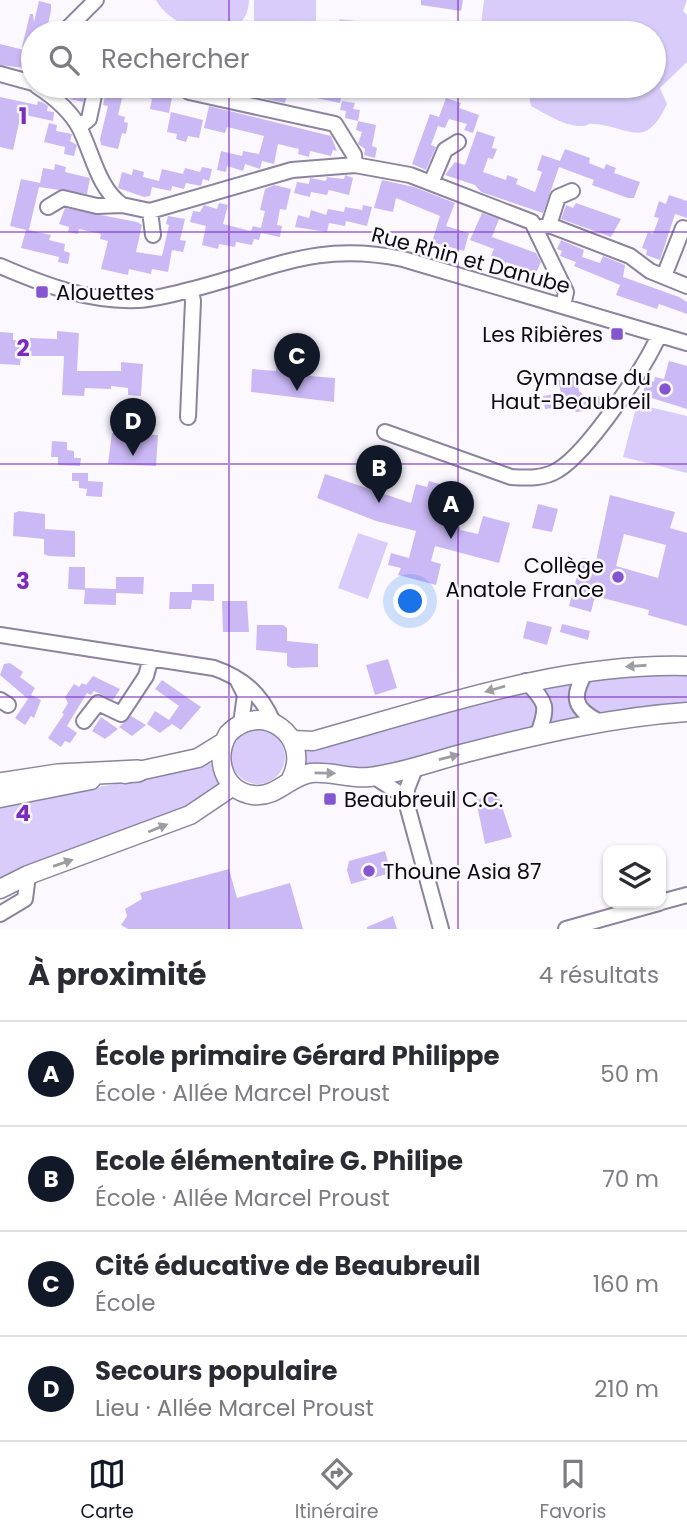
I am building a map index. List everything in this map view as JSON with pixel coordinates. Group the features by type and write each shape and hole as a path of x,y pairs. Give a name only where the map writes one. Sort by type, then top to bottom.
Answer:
{"highway":[{"path":"0,783 58,775 138,771"}],"main road":[{"path":"293,740 313,741 526,681 640,665 687,666"},
{"path":"291,779 313,773 373,776 598,721 687,712"},
{"path":"0,798 198,758 224,741 241,723 257,719 273,722 293,740 297,759 291,779 282,788 260,796 233,786 220,761 224,741"},
{"path":"0,889 28,875 190,815 233,786"}],"street":[{"path":"75,21 96,0"},
{"path":"0,74 21,80"},
{"path":"52,98 68,111 79,127 109,196 122,205"},
{"path":"79,127 89,119 93,98"},
{"path":"216,98 335,124 354,155 355,165"},
{"path":"431,183 444,150 458,142"},
{"path":"48,207 63,198 97,206 122,205 150,211 292,170 355,165 431,183 543,227 630,256 650,271 687,286"},
{"path":"563,306 566,292 543,227 558,197 572,191"},
{"path":"150,211 153,235"},
{"path":"664,276 683,228 687,230"},
{"name":"Rue Rhin et Danube","path":"0,266 44,285 103,299 139,300 191,290 298,258 334,252 365,251 403,259 687,343"},
{"path":"188,417 193,301 191,290"},
{"path":"385,432 511,477 533,478 558,470 578,454 651,355 659,335"},
{"path":"0,635 215,668 235,675 261,698 273,722"},
{"path":"85,721 98,703 121,713 146,676 151,658"},
{"path":"586,671 575,691 577,705 598,721"},
{"path":"235,675 245,695 241,723"},
{"path":"526,681 543,698 546,713 538,734"},
{"path":"407,805 409,781 416,766"},
{"path":"373,776 399,793 407,805 441,929"},
{"path":"0,914 25,899 28,875"},
{"path":"666,901 687,895"},
{"path":"566,929 642,908"}],"shaded area":[{"path":"156,0 249,0 241,21 177,21"},
{"path":"254,0 316,0 315,21 254,20"},
{"path":"484,0 687,0 683,11 687,15 687,62 666,82 666,21 481,21"},
{"path":"529,98 664,98 667,104 652,127 636,133 592,124 576,126 531,106"},
{"path":"637,404 687,416 687,473 623,457"},
{"path":"358,533 388,543 368,599 338,588"},
{"path":"687,672 687,706 595,715 587,710 581,690 589,679"},
{"path":"578,678 585,720 546,725 536,684"},
{"path":"523,689 532,694 541,709 535,725 526,730 365,771 304,766 304,749"},
{"path":"263,730 273,734 281,742 285,757 281,772 273,780 253,784 243,780 235,772 231,752 235,742 243,734"},
{"path":"208,762 213,765 221,784 169,817 0,882 0,804 173,774"}],"building":[{"path":"421,0 463,0 461,11 421,5"},
{"path":"39,1 51,4 49,21 34,21"},
{"path":"0,44 21,49 21,68 0,65"},
{"path":"0,97 37,105 38,101 44,103 48,106 47,111 54,112 53,121 21,114 13,150 0,147"},
{"path":"70,98 84,98 83,102"},
{"path":"105,98 122,98 118,115 125,117 124,122 128,123 118,149 101,145 108,106 103,105"},
{"path":"150,98 172,98 169,113 150,109 152,99"},
{"path":"262,98 286,98 285,103"},
{"path":"316,98 341,98 340,103"},
{"path":"446,98 461,103 459,108 479,115 473,133 464,130 467,124 449,119 445,128 438,126 431,145 436,147 426,170 412,164 430,114 439,117"},
{"path":"342,101 355,103 353,109 360,110 358,121 345,118 346,111 340,110"},
{"path":"209,106 331,136 337,151 333,150 331,156 310,151 309,157 298,154 299,149 278,144 274,164 262,161 260,169 245,164 243,171 227,166 226,172 217,170 221,151 242,156 243,151 259,154 264,136 227,127 225,133 204,128"},
{"path":"171,112 203,120 199,138 188,136 186,142 176,139 177,134 167,132"},
{"path":"358,121 376,125 372,146 377,148 375,158 364,155 365,149 358,144 362,132 356,130"},
{"path":"49,123 57,125 56,131 72,134 70,141 77,145 74,156 64,154 65,147 44,142"},
{"path":"477,131 495,137 492,148 497,149 493,159 488,158 483,172 506,180 507,175 518,179 516,184 535,192 542,172 537,170 542,155 560,161 565,149 590,158 589,163 604,169 606,164 616,168 614,173 640,182 634,198 628,198 592,185 594,180 559,167 543,213 481,192 475,185 445,175 455,162 465,165"},
{"path":"55,164 66,167 65,172 90,178 87,194 39,187 29,230 51,235 49,240 65,244 64,251 70,253 68,264 58,262 59,257 21,248 26,230 10,226 21,179 40,183 43,168 54,170"},
{"path":"202,167 212,169 209,181 203,179 201,186 186,183 184,189 172,186 171,191 152,187 150,196 144,197 118,188 122,172 132,175 133,169 144,172 143,177 159,181 162,169 183,174 185,168 200,172"},
{"path":"345,175 353,178 349,195 329,190 327,195 311,192 310,197 294,193 297,182 309,184 310,178 326,181 327,177 344,179"},
{"path":"382,180 414,187 455,203 446,226 469,233 464,251 432,242 440,216 396,198 393,212 374,208"},
{"path":"274,185 291,189 286,210 280,209 277,225 282,226 280,237 261,233 259,240 254,239 252,245 236,242 235,247 219,244 218,249 202,245 206,226 190,222 193,211 200,212 204,205 217,209 219,203 228,205 223,224 251,231 253,226 261,228 265,211 260,210 265,189"},
{"path":"669,195 687,201 687,218 675,214 660,260 646,255 647,250 642,248 648,232 653,234 659,218 654,217 659,201 666,204"},
{"path":"576,203 621,219 611,237 561,219 566,205 573,208"},
{"path":"363,205 372,207 367,226 346,221 345,226 329,223 327,232 295,227 298,215 309,218 311,210 326,215 328,209 344,212 345,207 362,210"},
{"path":"65,208 137,222 142,225 136,252 162,256 169,225 166,224 168,216 185,219 180,240 186,241 183,252 172,250 168,272 152,269 151,274 129,269 128,275 101,269 108,241 100,239 101,234 79,229 78,234 68,232 69,227 59,224"},
{"path":"482,213 499,219 492,237 536,253 541,262 536,273 506,262 504,267 493,263 495,258 491,256 494,249 470,240"},
{"path":"561,240 584,250 582,257 600,263 603,256 625,265 623,277 679,297 687,302 687,314 659,304 657,309 616,295 620,285 574,266 576,262 560,256 562,251 557,249"},
{"path":"57,331 79,333 77,371 121,371 121,362 143,364 141,396 128,395 128,388 111,386 111,389 85,388 84,396 62,395 64,356 21,356 20,365 0,364 0,332 13,333 13,340 30,341 30,338 57,339"},
{"path":"278,347 298,348 297,375 335,378 334,402 251,392 252,369 276,371"},
{"name":"Gymnase du Haut-Beaubreil","path":"669,361 687,366 687,409 642,395 647,380 654,382 655,377 664,379"},
{"path":"576,376 579,391 587,398 611,395 601,409 576,412 568,406 545,409 543,396 561,393 558,380"},
{"path":"112,433 158,435 156,466 108,464"},
{"path":"52,441 67,442 67,450 74,451 74,458 81,458 80,466 58,465 58,457 51,457"},
{"path":"72,473 88,473 88,481 103,482 102,497 86,496 87,489 79,488 79,481 72,481"},
{"path":"325,474 411,503 416,484 427,487 429,481 450,487 449,493 460,496 452,525 460,527 460,530 478,534 483,516 510,523 499,563 435,546 431,561 441,564 436,585 398,575 401,568 388,565 391,553 409,558 416,531 376,521 317,498"},
{"path":"610,495 675,512 670,528 687,533 687,626 648,615 649,610 595,596 591,612 569,606 582,558 596,561","holes":["624,534 666,545 658,578 616,566"]},
{"path":"538,504 558,509 552,532 532,528"},
{"path":"19,511 45,514 45,529 75,531 75,557 49,556 44,554 44,539 13,536 14,513"},
{"path":"69,567 85,567 85,588 116,589 116,577 144,577 143,594 116,593 116,605 84,604 85,590 68,589"},
{"path":"192,584 214,584 214,601 192,600 191,609 169,609 170,592 192,592"},
{"path":"222,601 247,601 249,632 223,632"},
{"path":"527,621 552,627 547,645 523,638"},
{"path":"562,624 590,631 588,640 560,632"},
{"path":"257,625 283,625 287,628 287,641 318,644 318,667 292,668 287,666 287,653 256,650"},
{"path":"388,659 397,688 375,695 366,665"},
{"path":"10,663 23,672 20,677 35,688 31,695 41,700 34,718 31,716 25,725 15,718 28,699 0,675 4,664"},
{"path":"93,676 120,689 113,700 94,691 91,695 87,693 67,726 77,733 70,743 65,741 61,747 48,738 64,714 62,713 68,703 65,697 74,684 79,687 82,683 86,685"},
{"path":"162,680 201,707 181,730 172,724 160,733 147,724 155,711 169,720 179,706 155,689"},
{"path":"131,716 146,725 132,736 119,727"},
{"path":"101,717 118,729 105,739 92,731"},
{"path":"498,794 512,837 485,844 476,800"},
{"name":"Thoune Asia 87","path":"385,851 391,873 351,884 347,870 349,861"},
{"path":"229,869 237,898 290,883 303,929 128,929 121,925 127,916 125,909 142,899 140,893"},
{"path":"393,916 397,929 367,929 367,927"}],"place":[{"name":"Alouettes","path":"42,292"},
{"name":"Les Ribières","path":"617,334"},
{"name":"Gymnase du Haut-Beaubreil","path":"665,389"},
{"name":"Cité éducative de Beaubreuil","path":"297,391"},
{"name":"Secours populaire","path":"133,456"},
{"name":"Ecole élémentaire G. Philipe","path":"379,503"},
{"name":"École primaire Gérard Philippe","path":"451,539"},
{"name":"Collège Anatole France","path":"618,577"},
{"name":"Beaubreuil C.C.","path":"330,799"},
{"name":"Thoune Asia 87","path":"369,871"}]}
